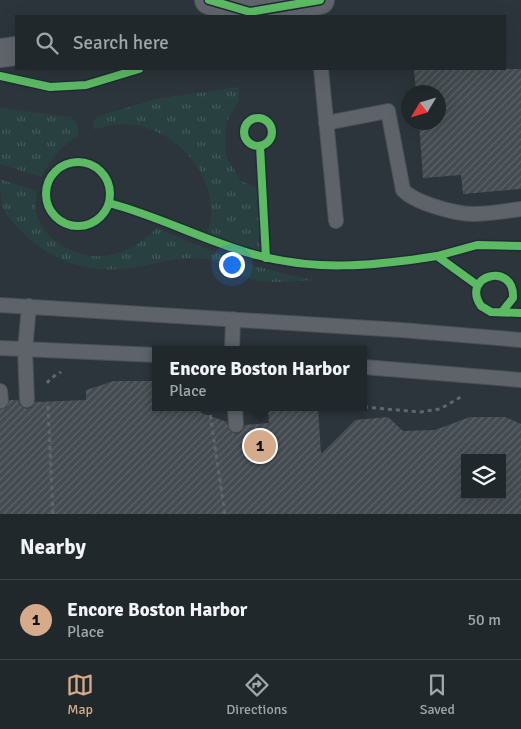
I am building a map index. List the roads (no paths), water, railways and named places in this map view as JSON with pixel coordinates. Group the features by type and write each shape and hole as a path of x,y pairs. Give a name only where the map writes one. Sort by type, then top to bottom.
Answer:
{"main road":[{"path":"209,0 246,14 314,6"},
{"path":"0,52 15,52"}],"lane":[{"path":"321,70 336,221"},
{"path":"326,123 388,111 403,190 409,196 455,212 473,214 521,209"},
{"path":"0,305 233,319 521,340"},
{"path":"27,393 25,350 29,306"},
{"path":"232,346 233,319"},
{"path":"0,348 152,356"},
{"path":"367,368 521,380"},
{"path":"235,411 236,425"}],"place":[{"name":"Encore Boston Harbor","path":"260,446"}]}
